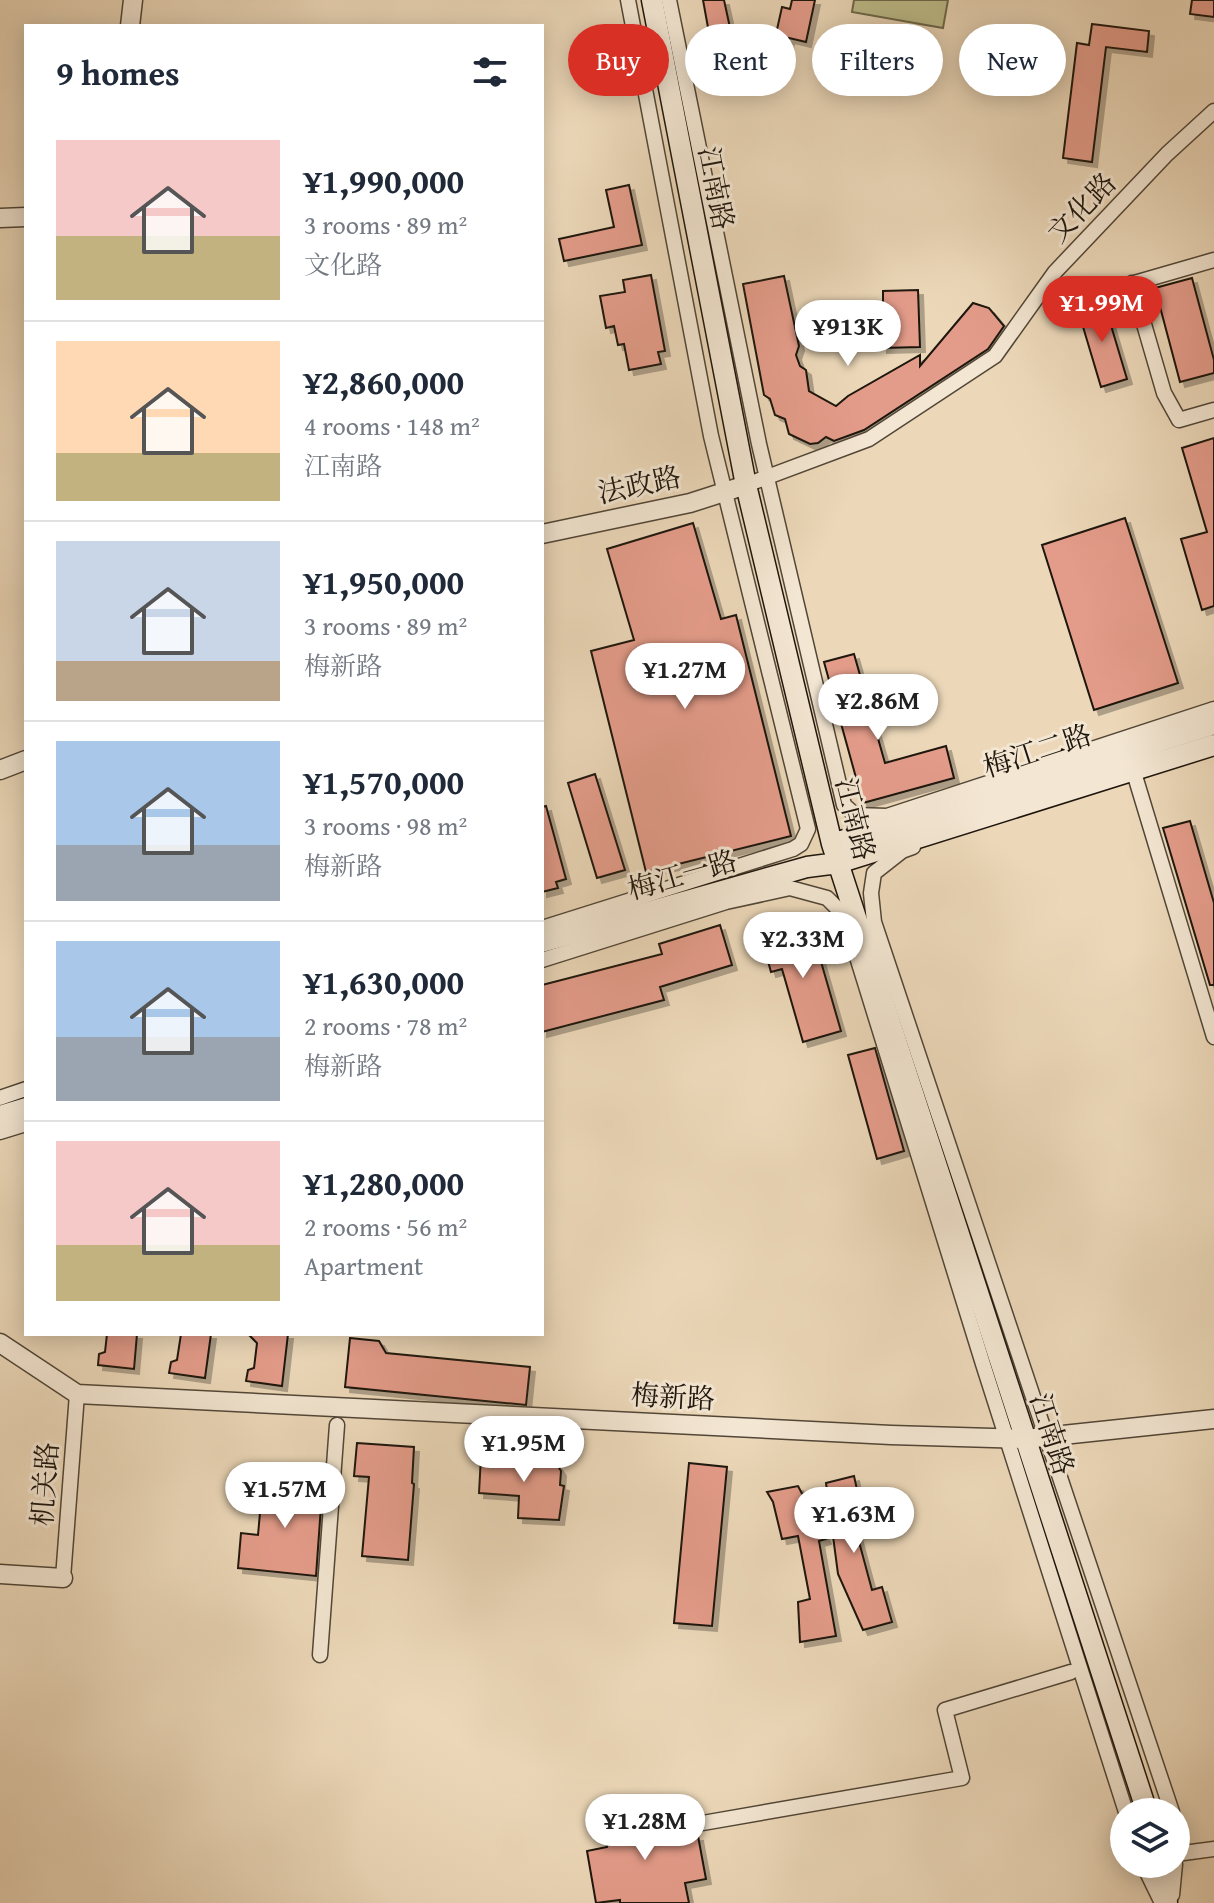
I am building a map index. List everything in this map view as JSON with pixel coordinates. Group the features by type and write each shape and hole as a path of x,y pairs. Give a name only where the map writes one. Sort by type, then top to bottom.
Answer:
{"main road":[{"name":"江南路","path":"652,0 746,485 835,854 1142,1798"},
{"name":"梅江二路","path":"835,854 1214,724"},
{"name":"梅江二路","path":"835,854 1214,745"},
{"name":"梅江一路","path":"544,941 807,867 835,854"},
{"path":"0,1116 24,1109"},
{"path":"1164,1878 1167,1903"}],"street":[{"path":"130,24 133,0"},
{"path":"544,927 793,849 806,836 808,829 711,436 628,0"},
{"path":"669,0 767,477 844,805 855,815 887,816 1214,709"},
{"name":"文化路","path":"746,485 869,439 995,356 1055,272 1167,154 1214,111"},
{"path":"0,218 24,217"},
{"path":"1065,303 1214,260"},
{"path":"1132,283 1164,393 1179,420 1214,410"},
{"name":"法政路","path":"544,534 690,503 746,485"},
{"path":"1167,1798 874,922 871,893 874,873 902,851 1214,755"},
{"path":"0,770 24,761"},
{"path":"1135,776 1214,1037"},
{"path":"544,959 726,902 790,888 827,898 844,915 1122,1798"},
{"path":"0,1098 24,1090"},
{"path":"0,1132 24,1125"},
{"path":"0,1343 77,1394"},
{"name":"梅新路","path":"77,1394 1025,1439 1214,1419"},
{"name":"机关路","path":"63,1578 77,1394"},
{"path":"320,1655 337,1425"},
{"path":"0,1574 63,1578"},
{"path":"697,1824 962,1778 945,1710 1071,1672"},
{"path":"1190,1853 1214,1849"},
{"path":"1152,1878 1167,1903"},
{"path":"1167,1903 1172,1878"}],"shaded area":[{"path":"854,0 948,0 943,28 943,24 920,24 852,12"}],"building":[{"path":"703,0 724,0 729,24 707,24"},
{"path":"792,0 815,0 806,42 796,40 796,24 778,24 782,7 790,9"},
{"path":"1192,0 1214,0 1214,17 1190,14"},
{"path":"1092,24 1149,31 1147,52 1106,47 1092,162 1063,158 1077,43 1089,45"},
{"path":"629,185 642,245 564,261 559,239 614,227 606,190"},
{"path":"651,275 665,351 658,352 661,364 629,370 624,344 618,345 614,326 606,328 600,296 625,292 623,280"},
{"path":"784,276 799,346 796,355 800,366 806,370 809,391 836,406 920,355 920,366 973,303 989,308 1004,326 988,349 864,430 834,441 826,437 810,444 789,434 785,419 775,415 770,399 764,395 743,284"},
{"path":"1192,278 1214,360 1214,373 1180,382 1155,288"},
{"path":"918,290 920,347 882,348 883,327 897,318 883,307 883,291"},
{"path":"1104,302 1127,379 1101,387 1078,310"},
{"path":"1214,438 1214,606 1202,610 1181,539 1207,532 1182,448"},
{"path":"1125,518 1178,683 1094,710 1042,545"},
{"path":"693,523 721,619 736,615 791,836 646,872 591,651 634,640 607,549"},
{"path":"854,654 885,763 946,746 954,778 863,803 824,662"},
{"path":"595,774 625,870 597,878 568,783"},
{"path":"544,806 566,879 556,882 558,888 544,892"},
{"path":"1190,821 1214,903 1214,985 1210,985 1163,828"},
{"path":"802,924 805,936 813,934 841,1031 803,1042 782,969 771,972 761,936"},
{"path":"720,925 732,965 660,987 664,1000 544,1031 544,984 662,954 659,944"},
{"path":"875,1048 904,1151 877,1159 848,1055"},
{"path":"107,1336 137,1336 134,1369 98,1365 99,1354 105,1352"},
{"path":"181,1336 211,1336 205,1378 169,1373 171,1362 177,1360"},
{"path":"250,1336 288,1336 282,1386 246,1381 248,1370 254,1368 257,1343"},
{"path":"350,1338 379,1341 386,1353 530,1367 526,1405 345,1387"},
{"path":"357,1443 414,1447 408,1560 362,1556 369,1477 354,1476"},
{"path":"495,1452 530,1454 529,1460 551,1461 557,1465 561,1471 560,1485 564,1486 559,1520 518,1518 519,1496 479,1493 481,1456 495,1457"},
{"path":"689,1463 727,1467 712,1626 674,1623"},
{"path":"854,1476 864,1521 854,1523 872,1590 882,1587 892,1622 863,1630 838,1574 826,1483"},
{"path":"263,1479 314,1484 314,1491 322,1492 316,1576 238,1568 241,1533 258,1535"},
{"path":"798,1486 826,1539 819,1541 836,1636 800,1642 798,1602 810,1599 798,1536 782,1539 773,1502 767,1492"},
{"path":"674,1811 679,1839 698,1836 706,1879 685,1883 689,1903 620,1903 620,1900 596,1903 587,1851 607,1847 603,1823"}]}
